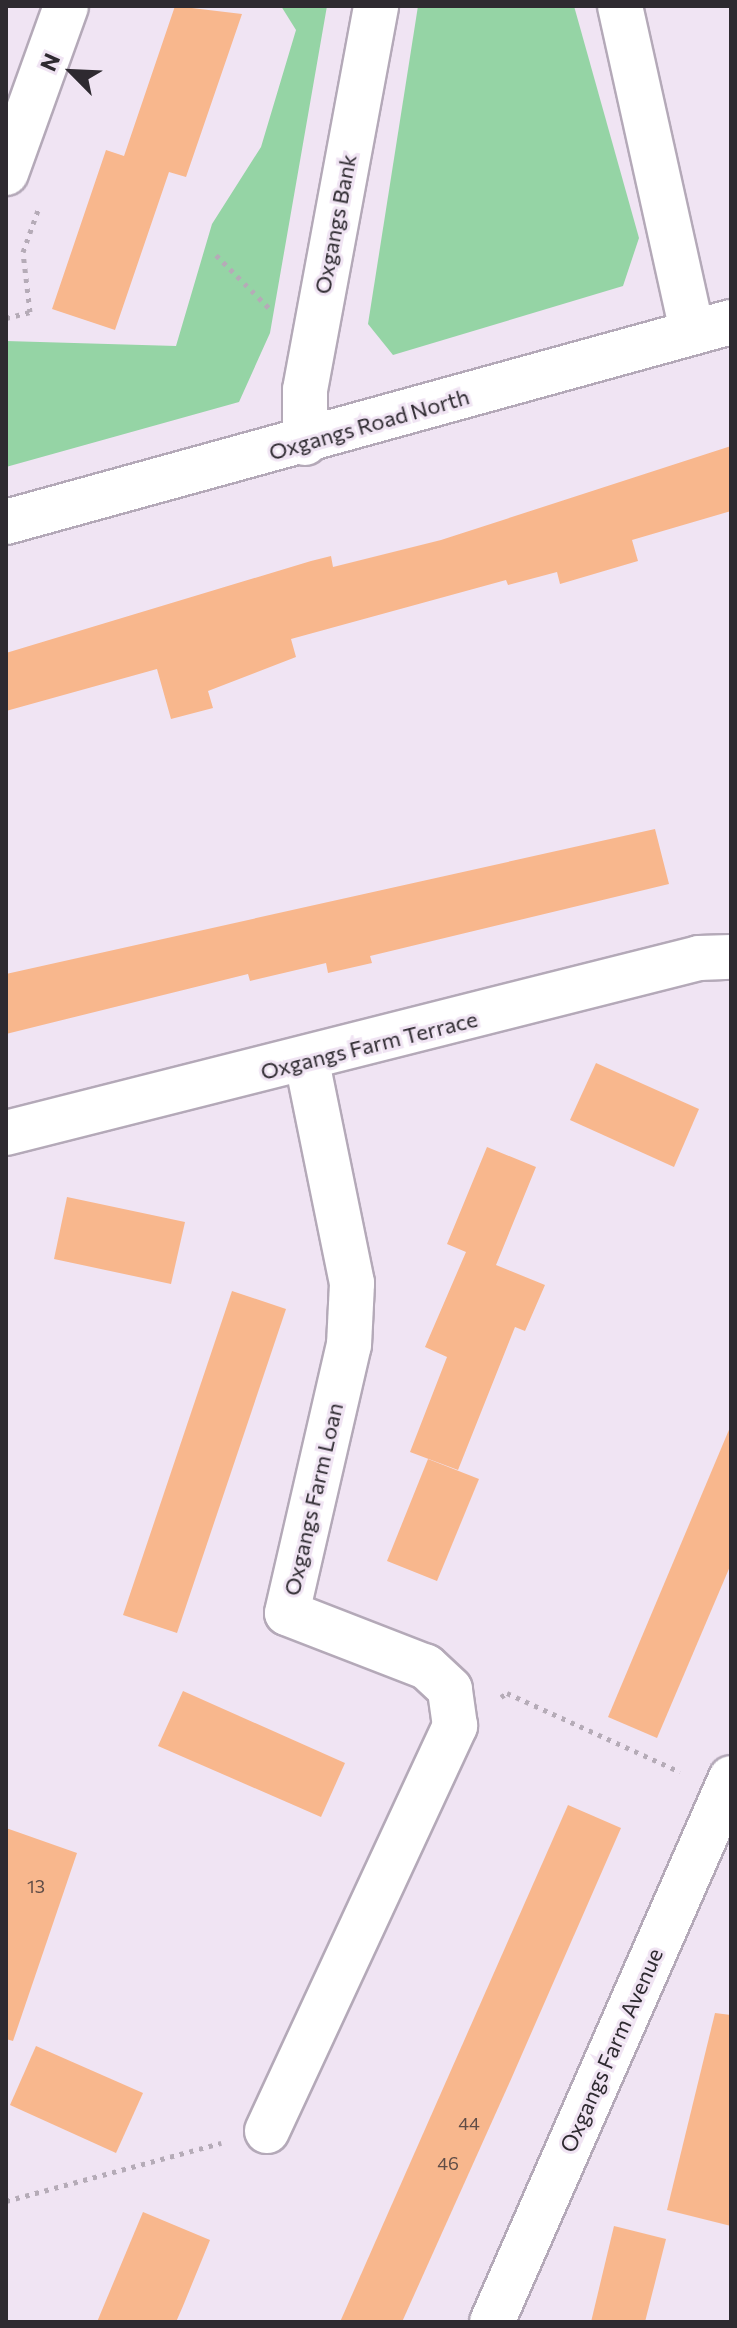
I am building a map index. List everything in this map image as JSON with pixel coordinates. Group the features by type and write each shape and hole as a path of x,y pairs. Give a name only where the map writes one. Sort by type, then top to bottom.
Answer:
{"street":[{"path":"6,173 66,6"},
{"name":"Oxgangs Bank","path":"305,443 316,324 376,6"},
{"path":"620,6 712,327"},
{"name":"Oxgangs Road North","path":"6,522 305,443 712,327"},
{"name":"Oxgangs Farm Terrace","path":"6,1133 307,1062 699,958 731,957"},
{"name":"Oxgangs Farm Loan","path":"267,2131 455,1726 450,1689 426,1667 272,1608 349,1345 352,1283 307,1062"},
{"name":"Oxgangs Farm Avenue","path":"492,2322 731,1778"}],"path":[{"path":"216,255 283,323 316,324"},
{"path":"507,1693 665,1765"},
{"path":"6,2201 267,2131"}],"green space":[{"path":"281,6 327,6 270,333 239,402 6,467 6,341 176,346 212,224 261,147 296,30"},
{"path":"418,6 574,6 639,238 623,286 393,355 368,324"}],"building":[{"path":"175,6 242,14 186,177 169,172 115,330 52,309 106,150 124,156"},
{"path":"731,446 731,511 632,540 638,561 560,584 557,572 508,585 506,580 291,639 296,657 208,691 213,708 171,719 157,669 6,711 6,653 311,561 331,556 333,567 441,540"},
{"path":"655,829 669,884 370,956 372,963 328,973 326,963 250,981 248,974 6,1034 6,974"},
{"path":"596,1063 699,1109 674,1167 570,1120"},
{"path":"487,1147 536,1167 496,1265 545,1285 525,1331 515,1327 458,1470 410,1452 447,1357 425,1347 466,1252 447,1244"},
{"path":"67,1197 185,1222 171,1284 54,1259"},
{"path":"232,1291 286,1309 177,1633 123,1615"},
{"path":"731,1425 731,1564 657,1738 608,1717"},
{"path":"428,1459 479,1479 437,1581 387,1561"},
{"path":"183,1691 345,1763 321,1817 158,1746"},
{"path":"568,1805 621,1828 512,2077 402,2322 340,2322"},
{"path":"6,1828 77,1853 13,2041 6,2039"},
{"path":"715,2013 731,2015 731,2226 667,2210"},
{"path":"36,2046 143,2093 116,2153 10,2105"},
{"path":"143,2212 210,2240 183,2306 176,2322 97,2322"},
{"path":"614,2226 666,2239 645,2322 591,2322"}]}
